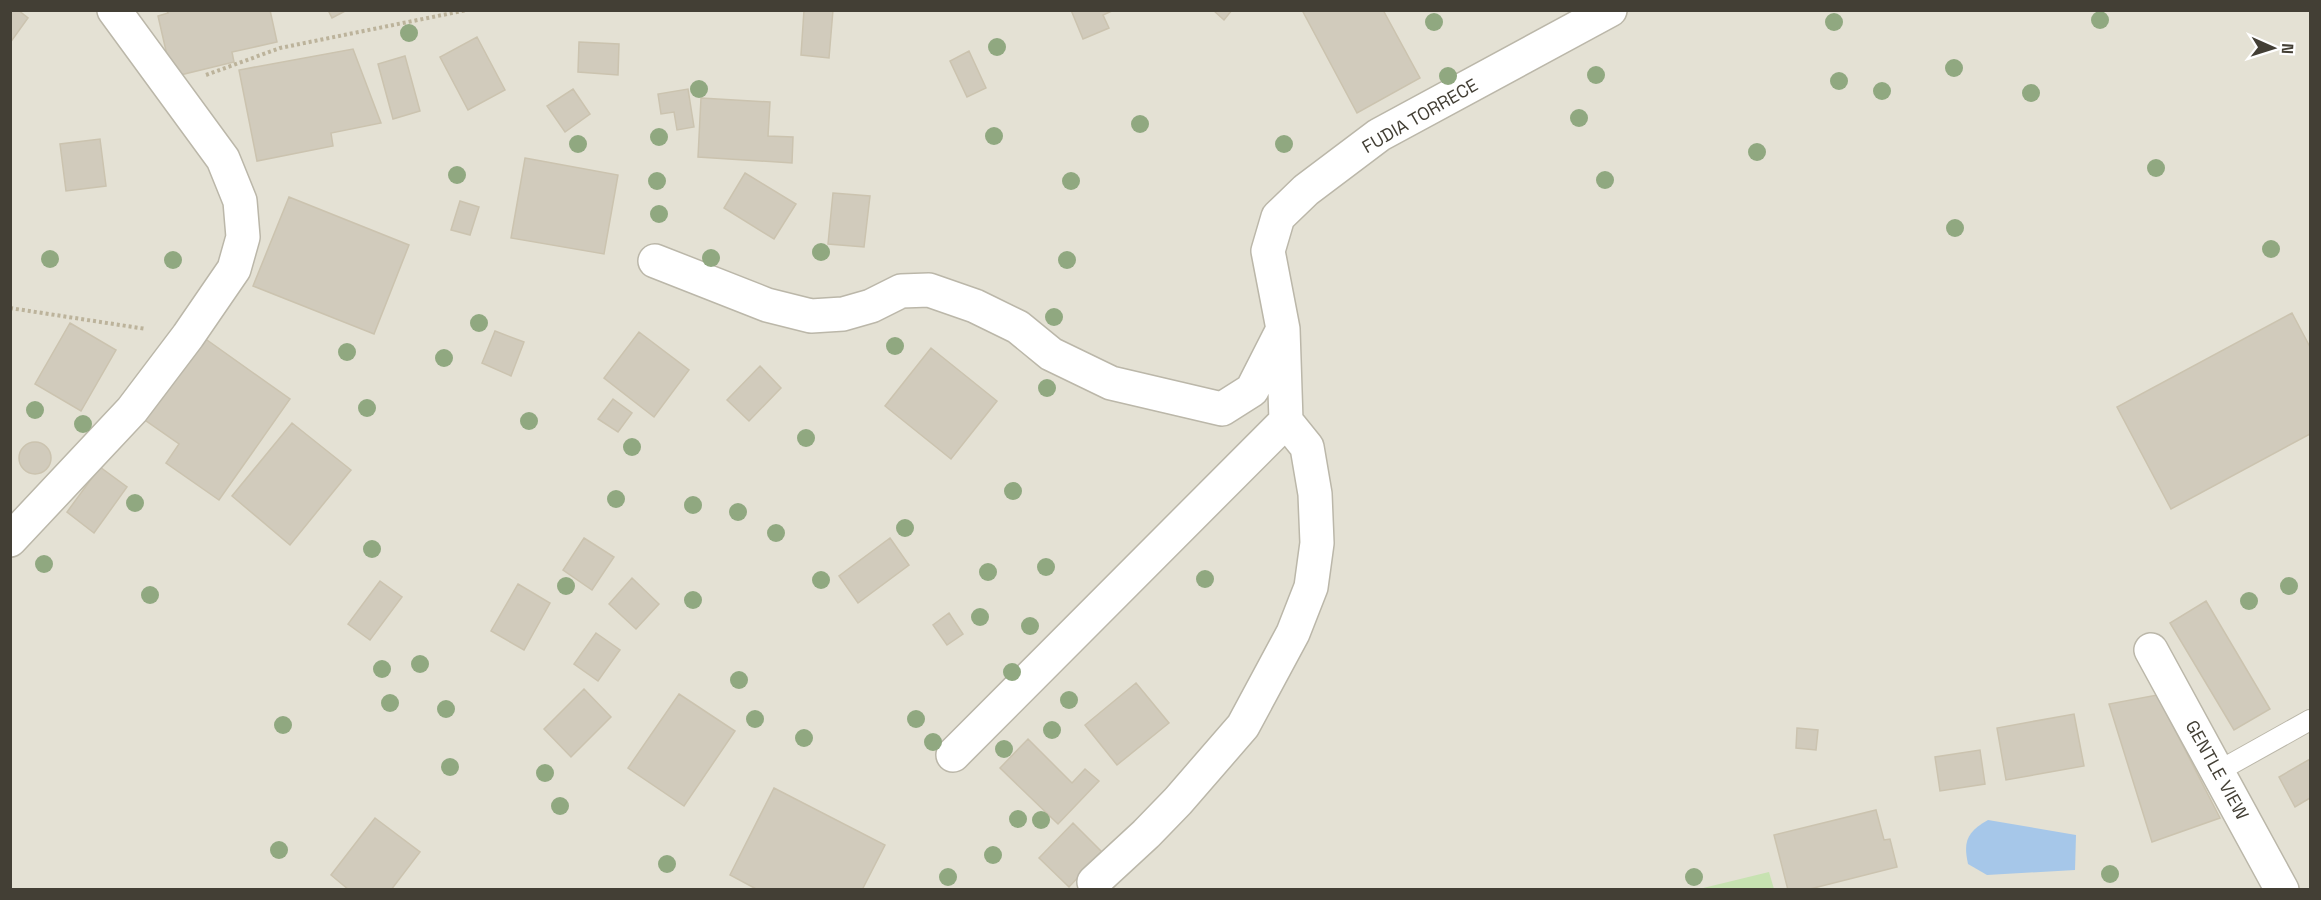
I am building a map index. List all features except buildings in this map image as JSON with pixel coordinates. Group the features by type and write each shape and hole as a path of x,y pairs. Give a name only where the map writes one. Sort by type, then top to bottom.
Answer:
{"street":[{"path":"10,540 132,410 188,336 234,269 243,237 240,201 224,159 114,10"},
{"name":"FUDIA TORRECE","path":"1286,421 1283,329 1268,251 1278,217 1306,190 1379,135 1610,10"},
{"path":"655,261 767,305 811,316 843,314 871,306 900,291 929,290 975,306 1018,327 1050,354 1111,383 1222,410 1252,390 1283,329"},
{"path":"953,755 1286,421 1307,447 1315,494 1317,543 1311,587 1293,633 1243,726 1178,801 1094,882"},
{"name":"GENTLE VIEW","path":"2151,650 2282,890"}],"lane":[{"path":"2217,772 2310,720"}],"path":[{"path":"171,87 279,48 466,10"},
{"path":"10,308 188,336"}],"shaded area":[{"path":"11,11 2310,11 2310,889 11,889"}],"green space":[{"path":"1769,872 1774,889 1699,889"}],"water":[{"path":"1988,820 2076,835 2075,870 1987,875 1968,864 1966,849 1971,833"}]}
